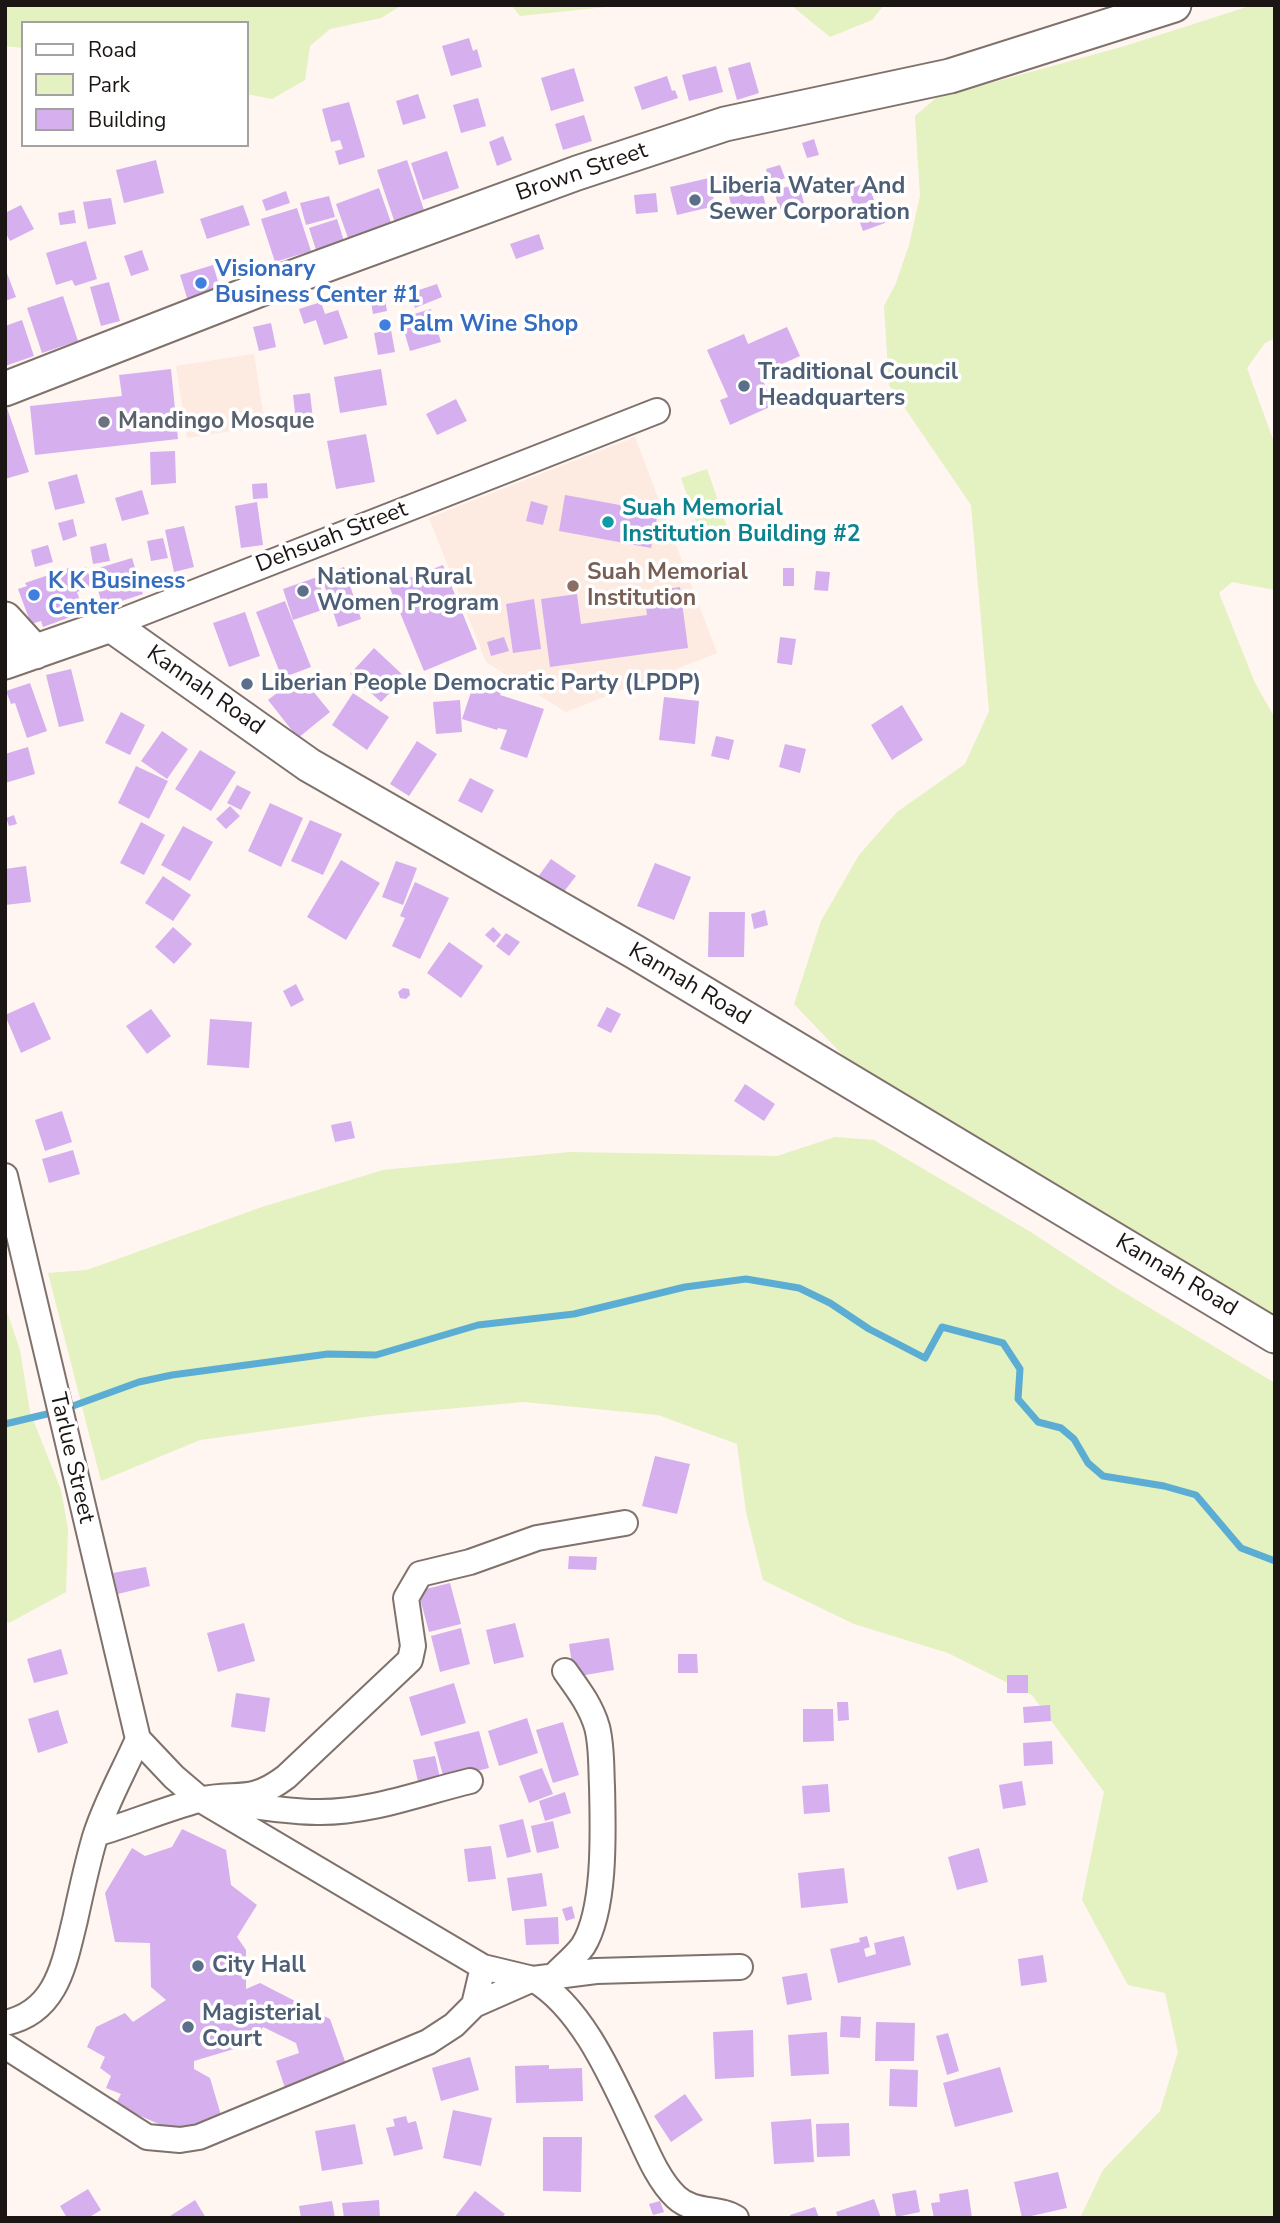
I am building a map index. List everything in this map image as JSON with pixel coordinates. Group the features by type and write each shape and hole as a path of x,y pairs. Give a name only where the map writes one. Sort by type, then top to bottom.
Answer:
{"street":[{"name":"Brown Street","path":"5,389 274,284 577,173 725,124 950,76 1174,5"},
{"name":"Dehsuah Street","path":"20,657 111,625 657,411"},
{"path":"5,619 20,657"},
{"name":"Kannah Road","path":"111,625 309,765 635,952 1275,1336"},
{"name":"Tarlue Street","path":"5,1176 138,1739"},
{"path":"96,1834 201,1800 249,1796 269,1790 307,1760 410,1660 412,1646 406,1598 420,1574 470,1562 537,1538 625,1523"},
{"path":"543,1978 583,1946 591,1927 600,1882 603,1840 600,1742 587,1702 565,1671"},
{"path":"5,2023 19,2020 33,2012 44,2003 59,1979 96,1834 138,1739 174,1777 201,1800 484,1968 543,1978 578,2019 650,2158 676,2197 690,2206 736,2218"},
{"path":"201,1800 316,1812 386,1804 470,1781"},
{"path":"5,2046 147,2137 180,2140 199,2137 428,2042 454,2025 474,2006 543,1978 596,1971 740,1967"},
{"path":"474,2006 484,1968"}],"shaded area":[{"path":"254,354 265,426 187,438 176,366"},
{"name":"Suah Memorial Institution","path":"635,437 717,653 566,712 486,662 429,518"}],"green space":[{"path":"5,5 402,5 381,18 330,29 310,46 305,80 272,99 248,94 248,21 21,21 21,48 5,46"},
{"path":"511,5 625,5 520,16"},
{"path":"791,5 884,5 872,20 830,37"},
{"path":"1253,5 1275,5 1275,338 1265,343 1247,368 1275,445 1275,590 1232,582 1219,593 1255,683 1275,718 1275,1325 1073,1195 864,1077 794,1004 821,921 859,855 897,812 965,764 989,711 971,505 889,385 884,306 896,283 909,245 920,196 915,116 936,98 1125,46"},
{"path":"707,469 728,530 702,539 681,478"},
{"path":"835,1137 874,1140 1029,1231 1115,1287 1275,1383 1275,2218 1080,2218 1103,2170 1160,2111 1178,2052 1165,1993 1128,1985 1082,1900 1104,1792 1032,1695 948,1653 854,1624 763,1580 746,1512 737,1444 658,1415 524,1402 379,1415 200,1440 101,1481 48,1273 87,1270 262,1207 383,1170 570,1152 777,1156"},
{"path":"5,1306 20,1350 30,1412 61,1490 68,1529 66,1592 9,1623 5,1621"}],"building":[{"path":"469,38 473,51 477,49 482,67 451,76 442,46"},
{"path":"750,62 759,93 737,100 728,68"},
{"path":"716,66 723,92 689,101 682,75"},
{"path":"574,68 584,101 551,111 541,78"},
{"path":"667,76 672,91 675,90 678,98 642,110 634,87"},
{"path":"418,94 426,118 403,125 396,101"},
{"path":"478,98 486,126 461,133 453,105"},
{"path":"349,102 365,157 339,165 335,151 343,149 340,140 331,142 322,109"},
{"path":"584,115 592,141 563,150 555,124"},
{"path":"503,136 512,160 497,166 489,142"},
{"path":"814,139 819,155 807,158 802,143"},
{"path":"447,151 459,188 423,200 411,163"},
{"path":"156,160 164,193 124,203 116,170"},
{"path":"407,160 426,216 396,226 377,170"},
{"path":"780,165 785,178 771,184 766,169"},
{"path":"709,178 715,206 677,215 670,187"},
{"path":"868,182 874,200 854,207 848,189"},
{"path":"799,184 804,203 779,209 774,190"},
{"path":"761,185 766,207 734,215 728,193"},
{"path":"379,188 394,231 367,241 363,233 348,238 336,204"},
{"path":"286,191 290,203 266,211 262,200"},
{"path":"656,193 658,212 636,214 634,195"},
{"path":"329,196 335,217 306,225 300,203"},
{"path":"111,198 116,224 88,229 83,202"},
{"path":"877,201 885,223 863,231 855,209"},
{"path":"21,205 34,229 10,241 5,232 5,213"},
{"path":"243,205 250,225 207,239 200,219"},
{"path":"297,208 311,251 275,262 261,219"},
{"path":"74,210 76,223 60,225 58,213"},
{"path":"337,219 345,244 317,253 309,228"},
{"path":"539,234 544,249 516,259 510,244"},
{"path":"86,241 97,279 75,286 72,280 56,285 46,253"},
{"path":"142,250 149,270 131,276 124,256"},
{"path":"213,265 221,291 188,301 180,275"},
{"path":"5,268 16,297 5,301"},
{"path":"109,282 120,321 101,326 90,287"},
{"path":"437,284 442,297 415,308 410,293"},
{"path":"403,285 406,295 396,298 393,288"},
{"path":"384,293 387,311 373,314 370,296"},
{"path":"63,296 78,341 42,353 27,308"},
{"path":"321,302 325,314 338,310 348,338 324,345 316,320 304,324 299,309"},
{"path":"431,309 441,342 410,351 400,318"},
{"path":"22,320 34,356 5,366 5,326"},
{"path":"271,323 276,347 259,351 253,327"},
{"name":"Traditional Council Headquarters","path":"787,327 800,356 760,374 774,405 730,425 720,400 728,397 707,350 744,334 748,344"},
{"path":"391,330 395,352 378,355 374,333"},
{"name":"Mandingo Mosque","path":"171,369 178,439 35,455 30,406 122,396 119,375"},
{"path":"381,369 387,405 340,413 334,377"},
{"path":"310,393 313,419 296,421 293,395"},
{"path":"456,399 467,421 437,435 426,414"},
{"path":"5,402 29,472 5,479"},
{"path":"366,434 375,482 336,489 327,441"},
{"path":"175,451 176,483 151,485 150,452"},
{"path":"77,474 85,503 55,510 48,482"},
{"path":"267,483 268,498 253,499 252,484"},
{"path":"142,490 149,514 122,521 115,498"},
{"name":"Suah Memorial Institution Building #2","path":"565,495 658,512 651,548 559,531"},
{"path":"531,501 548,506 543,525 526,521"},
{"path":"257,502 263,545 241,548 235,506"},
{"path":"73,519 77,536 63,541 58,523"},
{"path":"184,526 194,567 174,572 165,530"},
{"path":"163,538 168,558 151,561 147,541"},
{"path":"106,543 110,561 93,564 90,547"},
{"path":"48,545 53,562 35,567 31,550"},
{"path":"132,558 143,594 103,607 92,570"},
{"path":"443,565 477,649 424,671 389,586"},
{"path":"86,567 93,586 77,592 84,612 43,627 41,621 31,624 18,589 27,586 25,583 69,568 70,573"},
{"path":"344,567 361,619 338,627 321,575"},
{"path":"783,568 794,568 794,586 783,586"},
{"path":"816,571 830,572 828,591 814,590"},
{"path":"317,577 328,608 293,620 283,589"},
{"path":"680,587 688,648 550,667 541,599 577,594 581,624 647,615 644,592"},
{"path":"534,599 541,649 513,653 506,604"},
{"path":"285,601 311,667 282,678 256,612"},
{"path":"245,612 260,656 229,667 213,623"},
{"path":"504,637 509,651 491,656 487,642"},
{"path":"780,637 796,639 792,665 777,663"},
{"path":"374,648 405,677 381,702 350,674"},
{"path":"71,669 84,721 59,727 46,675"},
{"path":"300,675 330,712 298,738 268,700"},
{"path":"488,679 504,684 500,695 544,709 527,758 500,749 507,730 497,730 462,719 473,686 484,690"},
{"path":"30,683 47,731 27,738 15,703 11,704 6,691"},
{"path":"353,693 389,717 367,750 332,725"},
{"path":"664,697 699,701 695,744 659,740"},
{"path":"460,700 462,732 436,734 433,702"},
{"path":"902,705 923,740 892,760 871,725"},
{"path":"121,712 145,725 130,755 105,743"},
{"path":"162,731 188,749 167,779 141,761"},
{"path":"716,736 734,740 729,760 711,756"},
{"path":"417,741 437,754 409,796 390,784"},
{"path":"785,744 806,749 800,773 779,767"},
{"path":"28,747 35,774 5,783 5,754"},
{"path":"200,750 236,772 211,811 175,789"},
{"path":"136,766 168,781 149,819 118,803"},
{"path":"470,778 494,790 482,813 458,801"},
{"path":"237,785 251,792 241,810 227,803"},
{"path":"270,803 303,818 281,867 248,851"},
{"path":"230,806 240,816 226,829 216,819"},
{"path":"14,815 17,824 9,826 6,818"},
{"path":"310,820 342,834 323,875 291,861"},
{"path":"141,822 165,835 144,875 120,863"},
{"path":"183,826 213,842 190,881 161,865"},
{"path":"551,859 576,876 559,898 535,881"},
{"path":"341,860 380,883 346,940 307,917"},
{"path":"396,861 417,868 403,905 382,897"},
{"path":"655,863 691,877 674,920 637,906"},
{"path":"26,866 31,902 5,905 5,869"},
{"path":"163,876 191,895 173,921 145,903"},
{"path":"415,882 449,898 420,959 392,946 405,918 400,916"},
{"path":"765,910 768,925 754,929 751,914"},
{"path":"709,912 745,912 744,957 708,957"},
{"path":"173,927 192,944 174,964 155,947"},
{"path":"493,927 501,935 494,943 485,935"},
{"path":"506,933 520,942 509,956 496,946"},
{"path":"449,942 483,966 461,998 427,973"},
{"path":"296,984 304,1000 291,1007 283,991"},
{"path":"403,988 409,989 410,995 406,999 400,998 398,992"},
{"path":"34,1002 51,1039 21,1053 5,1015"},
{"path":"607,1007 621,1014 611,1033 597,1026"},
{"path":"151,1009 171,1036 147,1054 126,1026"},
{"path":"210,1019 252,1022 249,1068 207,1065"},
{"path":"745,1084 775,1104 764,1121 734,1101"},
{"path":"62,1111 72,1142 45,1151 35,1120"},
{"path":"351,1121 355,1138 335,1142 331,1125"},
{"path":"73,1150 80,1174 49,1183 42,1159"},
{"path":"655,1456 690,1464 677,1514 642,1506"},
{"path":"569,1556 597,1557 596,1570 568,1569"},
{"path":"146,1567 150,1586 118,1594 113,1573"},
{"path":"450,1583 461,1624 429,1632 418,1591"},
{"path":"244,1623 255,1661 218,1672 207,1633"},
{"path":"515,1623 524,1657 494,1664 486,1630"},
{"path":"461,1628 470,1664 440,1672 431,1636"},
{"path":"609,1638 614,1670 574,1677 569,1644"},
{"path":"61,1649 68,1674 34,1683 27,1659"},
{"path":"678,1654 697,1654 698,1673 678,1673"},
{"path":"1007,1675 1028,1675 1028,1693 1007,1693"},
{"path":"454,1683 466,1723 421,1736 409,1697"},
{"path":"236,1693 270,1698 265,1732 231,1727"},
{"path":"837,1702 848,1702 849,1720 838,1721"},
{"path":"1050,1705 1051,1721 1024,1723 1023,1707"},
{"path":"803,1709 833,1709 834,1741 803,1742"},
{"path":"58,1710 68,1743 38,1753 28,1719"},
{"path":"527,1718 538,1753 499,1766 488,1731"},
{"path":"563,1722 579,1775 553,1783 536,1730"},
{"path":"479,1731 489,1768 444,1779 434,1742"},
{"path":"1052,1741 1053,1764 1024,1766 1023,1743"},
{"path":"435,1756 441,1782 419,1786 413,1760"},
{"path":"542,1768 553,1794 529,1803 519,1776"},
{"path":"1022,1781 1026,1805 1003,1809 999,1785"},
{"path":"828,1784 830,1812 804,1814 802,1786"},
{"path":"565,1792 571,1813 545,1821 539,1801"},
{"path":"523,1819 531,1852 507,1858 499,1825"},
{"path":"553,1821 559,1848 537,1853 531,1826"},
{"name":"City Hall","path":"182,1829 226,1850 231,1885 257,1905 237,1937 246,1950 246,1989 260,1983 330,2019 347,2067 285,2088 276,2061 299,2053 296,2043 263,2027 254,2043 194,2061 194,2069 210,2078 221,2115 192,2126 182,2134 115,2105 121,2094 106,2088 111,2076 100,2068 105,2057 87,2047 96,2027 125,2013 133,2022 166,2000 151,1987 150,1943 115,1942 105,1893 132,1848 145,1856 172,1847"},
{"path":"491,1846 496,1879 468,1882 464,1849"},
{"path":"979,1848 988,1882 957,1890 948,1857"},
{"path":"844,1868 848,1903 801,1908 798,1873"},
{"path":"542,1873 547,1906 512,1911 507,1878"},
{"path":"572,1906 575,1918 566,1921 562,1909"},
{"path":"558,1917 559,1944 526,1945 524,1919"},
{"path":"867,1936 870,1947 864,1949 866,1957 876,1954 874,1943 904,1936 911,1965 838,1983 830,1949 860,1942 859,1938"},
{"path":"1043,1955 1047,1982 1021,1986 1018,1959"},
{"path":"807,1973 812,2000 787,2005 782,1977"},
{"path":"841,2016 861,2017 860,2038 840,2037"},
{"path":"876,2022 915,2023 914,2061 875,2061"},
{"path":"753,2030 754,2077 715,2079 713,2032"},
{"path":"827,2032 829,2074 791,2076 788,2035"},
{"path":"948,2033 959,2071 947,2075 936,2036"},
{"path":"470,2057 479,2090 441,2101 432,2068"},
{"path":"549,2065 549,2069 582,2068 583,2101 516,2103 515,2066"},
{"path":"1000,2067 1013,2112 955,2127 943,2083"},
{"path":"890,2069 918,2070 917,2107 889,2106"},
{"path":"685,2094 703,2120 671,2142 654,2116"},
{"path":"453,2110 492,2118 481,2166 443,2158"},
{"path":"406,2116 408,2123 416,2121 423,2149 394,2156 386,2128 395,2126 393,2119"},
{"path":"811,2119 814,2162 774,2164 771,2122"},
{"path":"849,2123 850,2156 817,2157 816,2124"},
{"path":"355,2124 363,2164 322,2171 315,2131"},
{"path":"543,2137 582,2137 581,2192 543,2191"},
{"path":"1058,2172 1067,2208 1022,2218 1014,2182"},
{"path":"88,2189 101,2210 88,2218 67,2218 60,2206"},
{"path":"968,2189 972,2218 934,2218 931,2203 940,2202 939,2194"},
{"path":"916,2190 920,2212 896,2217 892,2194"},
{"path":"475,2191 505,2214 502,2218 454,2218"},
{"path":"874,2199 881,2218 838,2218 836,2212"},
{"path":"195,2200 206,2218 167,2218"},
{"path":"379,2200 380,2218 344,2218 342,2203"},
{"path":"332,2201 335,2218 301,2218 299,2206"},
{"path":"660,2201 664,2212 653,2215 649,2204"},
{"path":"815,2207 819,2218 790,2218 790,2215"}],"waterway":[{"path":"70,1407 139,1382 172,1375 328,1354 376,1355 478,1325 574,1314 685,1287 746,1279 799,1288 925,1358 942,1327 1003,1343 1020,1369 1018,1399 1038,1422 1061,1428 1074,1439 1088,1463 1103,1476 1164,1486 1196,1495 1241,1548 1275,1561"},
{"path":"5,1424 47,1414"}],"place":[{"name":"Liberia Water And Sewer Corporation","path":"695,200"},
{"name":"Visionary Business Center #1","path":"201,283"},
{"name":"Palm Wine Shop","path":"385,325"},
{"name":"Traditional Council Headquarters","path":"744,386"},
{"name":"Mandingo Mosque","path":"104,422"},
{"name":"Suah Memorial Institution Building #2","path":"608,522"},
{"name":"Suah Memorial Institution","path":"573,586"},
{"name":"National Rural Women Program","path":"303,591"},
{"name":"K K Business Center","path":"34,595"},
{"name":"Liberian People Democratic Party (LPDP)","path":"247,684"},
{"name":"City Hall","path":"198,1966"},
{"name":"Magisterial Court","path":"188,2027"}]}
